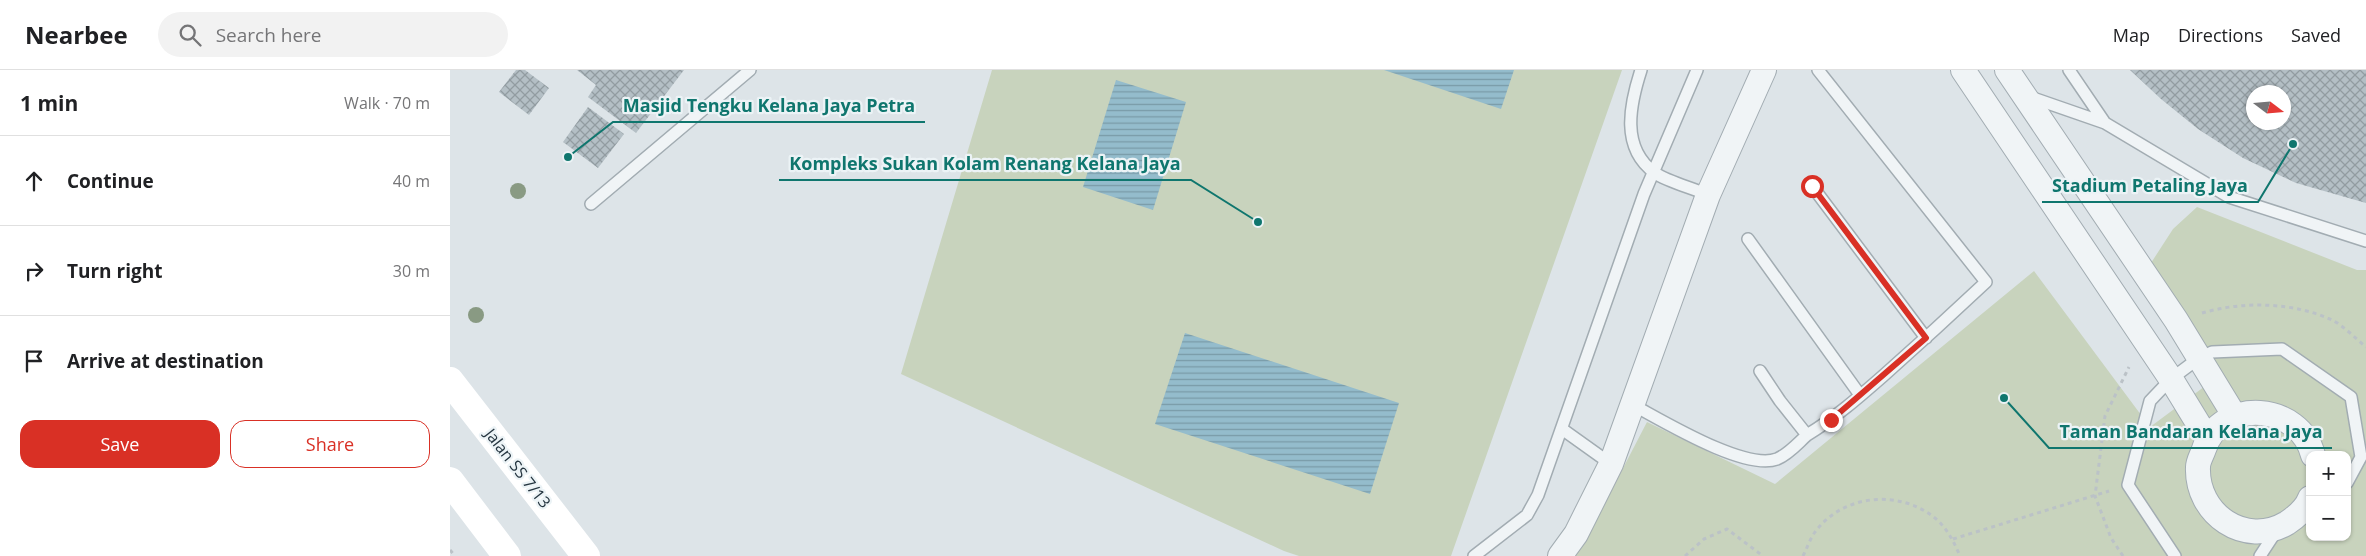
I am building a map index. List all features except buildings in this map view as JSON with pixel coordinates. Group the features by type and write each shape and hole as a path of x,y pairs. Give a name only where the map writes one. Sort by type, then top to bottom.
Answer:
{"street":[{"path":"1560,556 1576,534 1611,464 1708,195 1764,70"},
{"path":"1963,70 2171,379 2207,438"},
{"path":"2007,70 2200,358 2234,415"},
{"path":"1996,118 2026,96"},
{"name":"Jalan SS 7/13","path":"450,381 586,556"},
{"path":"2306,505 2296,518 2278,528 2258,532 2238,529 2220,520 2207,504 2199,486 2198,465 2207,438 2218,425 2234,415 2268,414 2286,420 2301,432 2312,451"},
{"path":"450,481 507,556"}],"lane":[{"path":"591,204 750,70"},
{"path":"1641,70 1631,102 1632,140 1641,159 1655,173 1708,195"},
{"path":"1474,556 1527,515 1538,496 1644,194 1655,173 1697,70"},
{"path":"1632,405 1704,443 1753,461 1777,459 1807,435 1831,420 1926,338 1986,282 1818,70"},
{"path":"2069,70 2105,123"},
{"path":"2026,96 2105,123 2229,197 2366,241"},
{"path":"1812,186 1926,338"},
{"path":"1748,239 1860,395"},
{"path":"2175,556 2128,485 2150,401 2171,379 2200,358 2212,352 2282,349 2352,397 2361,457 2351,476"},
{"path":"1760,371 1780,401 1807,435"},
{"path":"1562,429 1611,464"},
{"path":"2260,556 2278,528"}],"path":[{"path":"1953,539 2128,485"},
{"path":"1803,556 1816,532 1836,512 1860,502 1887,499 1913,504 1936,518 1953,539 1960,556"},
{"path":"1685,556 1704,539 1727,529 1763,556"},
{"path":"450,550 455,556"}],"green space":[{"path":"992,70 1622,70 1451,556 1299,556 1284,551 901,374"},
{"path":"2197,207 2357,270 2366,270 2366,556 1574,556 1607,499 1647,422 1775,484 2034,271 2150,427 2220,375 2151,263 2173,229"}],"water":[{"path":"1384,70 1514,70 1501,109"},
{"path":"1116,80 1186,102 1153,210 1083,187"},
{"path":"1185,333 1399,403 1370,494 1155,424"}],"place":[{"name":"Stadium Petaling Jaya","path":"2293,144"},
{"name":"Masjid Tengku Kelana Jaya Petra","path":"568,157"},
{"name":"Kompleks Sukan Kolam Renang Kelana Jaya","path":"1258,222"},
{"name":"Taman Bandaran Kelana Jaya","path":"2004,398"}],"route":[{"path":"1812,186 1926,338 1831,420"}]}
